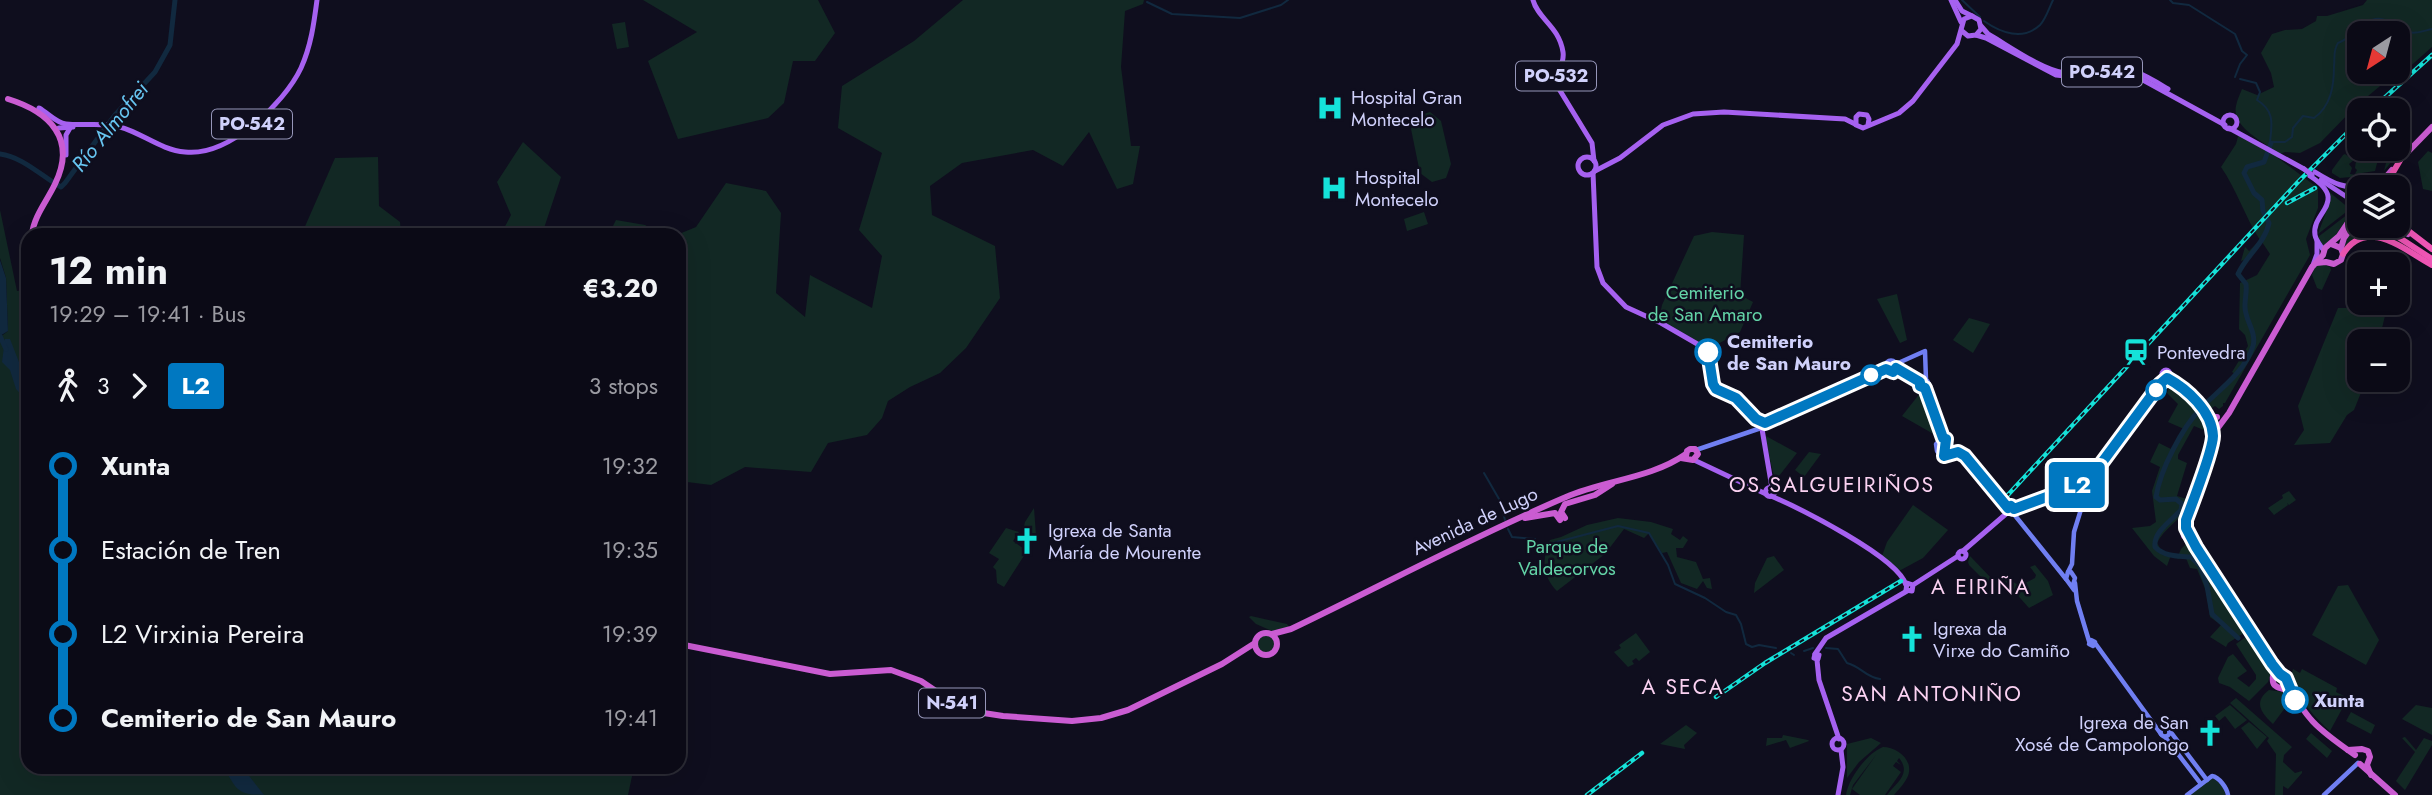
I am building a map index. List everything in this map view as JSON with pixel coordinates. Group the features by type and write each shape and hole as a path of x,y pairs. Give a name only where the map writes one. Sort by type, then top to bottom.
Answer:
{"highway":[{"path":"4,99 37,108 48,115 59,128 65,154 63,170 34,228"},
{"path":"37,108 58,132 65,154"},
{"path":"2410,149 2432,127"},
{"path":"2387,175 2399,161"},
{"path":"2291,692 2274,685 2276,676 2272,664 2196,547 2186,528 2186,520 2213,437 2215,422 2229,410 2314,265 2324,256 2347,223"},
{"path":"2324,256 2337,263 2347,234"},
{"path":"2342,251 2372,235 2432,265"},
{"path":"2410,235 2432,254"},
{"path":"2409,238 2432,254"},
{"path":"2331,244 2342,251"},
{"name":"Avenida de Lugo","path":"1272,634 1292,629 1445,551 1576,492 1614,483 1694,454"},
{"path":"1509,522 1555,513 1562,519 1565,504 1595,495 1614,483"},
{"name":"Avenida de Lugo","path":"1277,642 1292,629"},
{"name":"N-541","path":"686,645 830,674 891,670 921,681 964,710 1041,720 1091,719 1128,710 1249,649 1261,634 1272,634"},
{"path":"1272,634 1277,642"},
{"name":"N-541","path":"1222,664 1259,652 1265,655 1272,653 1277,642"},
{"path":"1255,643 1259,652"},
{"path":"2276,676 2284,676 2291,692 2314,724 2335,743 2359,759 2371,775 2395,795"},
{"path":"2282,688 2287,682"}],"main road":[{"name":"PO-542","path":"59,128 101,123 120,127 166,148 182,152 206,151 226,144 272,107 297,76 312,36 317,0"},
{"name":"PO-532","path":"1533,0 1537,10 1555,30 1562,49 1563,61 1555,79 1557,89 1594,151"},
{"name":"PO-542","path":"1953,0 1962,11 1979,19 1988,34 2057,71 2072,74 2106,67 2129,69 2219,118 2233,116 2237,122"},
{"name":"PO-542","path":"1953,0 1962,31 1986,38 2056,75 2074,77 2114,71 2132,74 2227,127"},
{"path":"1961,22 1972,16"},
{"path":"1957,44 1973,35 1981,26"},
{"path":"1845,119 1863,128 1899,113 1913,101 1957,44 1962,31"},
{"name":"PO-542","path":"37,108 55,120 72,125"},
{"path":"1582,174 1588,175 1620,158 1663,125 1693,114 1724,112 1845,119 1862,113 1881,120"},
{"path":"1856,116 1856,124"},
{"path":"1868,117 1868,125"},
{"path":"2226,117 2227,127"},
{"path":"2227,127 2235,127 2237,122 2248,137"},
{"path":"65,154 66,135 72,125"},
{"path":"2227,127 2304,169 2347,200"},
{"path":"1594,151 1579,162 1578,167 1594,185"},
{"path":"1594,151 1597,267 1603,284 1626,307 1661,323 1706,349 1714,387 1736,398 1762,427 1771,480 1767,491"},
{"path":"1588,158 1606,165"},
{"path":"2313,175 2347,186"},
{"path":"2313,175 2328,194 2327,206 2315,228 2317,254 2314,265"},
{"path":"2316,238 2324,256"},
{"path":"1694,454 1762,427 1886,369 1893,372 1896,366 1925,351 1923,381"},
{"path":"1896,366 1928,385 1925,388 1943,438 1946,439 1944,456"},
{"path":"1838,795 1843,767 1841,750 1836,750 1833,746 1834,740 1839,738 1819,680 1817,654 1826,638 1964,553 2011,511 2080,487 2092,476 2167,377 2215,422"},
{"path":"1943,438 1937,442 1938,454 1944,456 1958,452 1965,456 2060,570 2069,585 2074,584"},
{"name":"Avenida de Lugo","path":"1694,454 1702,462 1767,491 1862,545 1895,571 1904,580 1906,588"},
{"path":"2066,579 2071,568 2074,532 2082,500 2080,487"},
{"path":"2080,487 2082,500"},
{"path":"2072,552 2076,595 2092,643 2201,784"},
{"path":"2060,570 2074,576"},
{"path":"2163,733 2167,728 2207,780"},
{"path":"2324,795 2359,759"},
{"path":"2187,795 2215,776 2228,795"}],"green space":[{"path":"643,0 818,0 835,33 815,61 793,61 784,103 768,118 678,139 648,61 697,32"},
{"path":"963,0 1144,0 1143,4 1125,11 1121,67 1131,146 1140,146 1133,184 1117,189 1089,132 1063,166 1033,150 962,163 930,186 932,215 995,246 1000,298 966,348 940,373 888,401 882,418 867,435 828,443 811,472 745,467 711,485 686,482 686,231 696,227 726,183 766,191 781,213 776,293 805,317 810,275 872,308 882,256 859,230 882,153 838,128 842,86 914,41"},
{"path":"2367,0 2432,0 2432,47 2410,66 2410,21 2347,21 2347,84 2383,84 2366,98 2347,98 2347,115 2320,143 2300,153 2280,154 2278,158 2318,188 2318,208 2306,239 2310,255 2225,403 2219,409 2215,406 2210,409 2205,406 2235,374 2232,372 2248,346 2245,335 2239,329 2240,283 2257,275 2270,254 2262,242 2249,258 2241,261 2245,247 2249,251 2260,240 2221,167 2236,144 2239,133 2265,150 2268,146 2246,130 2238,119 2236,106 2242,89 2257,95 2274,87 2271,73 2261,53 2272,34 2302,29 2316,21 2317,16 2327,16 2363,5"},
{"path":"625,22 629,47 617,49 612,24"},
{"path":"1430,112 1441,121 1451,164 1446,178 1432,182 1420,173 1411,129 1417,116"},
{"path":"523,142 561,177 544,228 504,228 511,215 497,182"},
{"path":"2428,151 2432,153 2432,191 2423,189 2418,162"},
{"path":"2345,154 2347,161 2353,161 2349,164 2352,168 2350,174 2356,175 2340,178 2332,173 2332,170"},
{"path":"378,157 379,206 400,222 400,228 304,228 335,158"},
{"path":"2356,161 2378,161 2375,171 2355,174"},
{"path":"2328,191 2347,207 2347,211 2318,234 2330,201"},
{"path":"0,210 17,291 21,290 21,774 632,774 628,795 0,795 0,337 8,331 6,278 0,258"},
{"path":"1424,212 1428,224 1407,231 1404,219"},
{"path":"2347,215 2333,239 2323,246 2318,237"},
{"path":"616,220 650,228 612,228"},
{"name":"Cemiterio de San Amaro","path":"1712,232 1744,235 1740,295 1753,302 1740,332 1716,345 1704,345 1659,319 1662,305 1694,236"},
{"path":"2347,236 2362,238 2344,248"},
{"path":"2385,238 2394,238 2425,258"},
{"path":"2322,264 2331,270 2322,290 2317,288 2312,275 2315,266"},
{"path":"1897,294 1907,340 1900,343 1877,299"},
{"path":"2338,308 2347,308 2347,315 2385,315 2382,329 2347,329 2347,392 2361,392 2354,410 2347,415 2330,443 2294,445 2304,430 2298,406"},
{"path":"1969,318 1990,324 1973,353 1953,340"},
{"path":"2166,384 2173,384 2203,411 2208,428 2206,431 2194,426 2178,455 2178,459 2187,463 2177,496 2190,500 2183,513 2157,543 2161,550 2171,555 2167,566 2154,556 2132,528 2150,526 2156,522 2152,491 2160,467 2150,462 2159,443 2173,450 2184,429 2168,422 2178,404 2167,393 2170,385 2159,401 2154,399"},
{"path":"1921,392 1937,436 1902,416"},
{"path":"1765,437 1797,453 1775,481"},
{"path":"1809,452 1821,454 1804,477 1795,470"},
{"path":"2289,491 2296,500 2289,505 2287,503 2288,505 2274,515 2268,508"},
{"path":"1913,505 1948,530 1923,558 1899,571 1882,556 1887,542"},
{"path":"1034,508 1036,535 1035,537 1023,531"},
{"name":"Parque de Valdecorvos","path":"1618,518 1651,522 1673,529 1671,534 1680,540 1683,536 1688,540 1683,548 1676,548 1677,557 1696,562 1703,579 1710,578 1712,589 1707,588 1703,581 1697,589 1681,583 1667,552 1662,553 1649,533 1644,538 1624,529 1605,554 1557,591 1548,579 1545,567 1550,540 1587,525"},
{"path":"1006,528 1019,532 1013,541 1027,551 1004,587 997,583 996,570 993,567 999,559 989,553"},
{"path":"2187,543 2221,592 2218,595 2221,600 2224,597 2231,608 2229,610 2233,616 2236,615 2244,628 2244,633 2226,647 2210,637 2221,625 2210,617 2206,591 2197,569 2190,568 2186,558 2177,559"},
{"path":"1774,556 1784,570 1754,593 1755,583 1767,558"},
{"path":"1970,556 1992,579 1988,584 1969,565"},
{"path":"2035,565 2048,581 2053,595 2029,608 2004,580 2009,577 2018,584 2027,582 2035,578 2036,575 2030,567"},
{"path":"2348,585 2379,640 2366,665 2312,635 2338,586"},
{"path":"1249,617 1287,624 1289,627 1272,631 1256,624"},
{"path":"1266,633 1274,636 1277,644 1274,652 1266,655 1258,652 1255,644 1258,636"},
{"path":"1636,633 1650,652 1639,661 1636,658 1632,661 1634,664 1628,667 1614,652"},
{"path":"2247,636 2271,673 2268,682 2249,701 2230,687 2219,683 2218,678 2228,657 2233,654 2247,671 2237,678 2249,687 2256,679 2236,644"},
{"path":"2293,669 2300,673 2302,669 2337,688 2336,692 2348,698 2330,731 2310,711 2298,693 2292,676"},
{"path":"2269,690 2283,692 2291,700 2273,724 2260,707 2261,699"},
{"path":"2236,698 2292,747 2284,755 2283,762 2295,773 2302,773 2288,789 2283,786 2283,795 2275,795 2276,754 2267,741 2269,738 2230,703"},
{"path":"2230,705 2247,720 2235,729 2225,716 2219,721 2215,716"},
{"path":"2416,705 2432,708 2432,735 2402,719"},
{"path":"2351,712 2375,725 2371,734 2346,721"},
{"path":"2249,722 2267,737 2257,749 2241,728"},
{"path":"1686,725 1697,733 1684,745 1685,749 1660,744"},
{"path":"2311,733 2332,751 2327,758 2306,739"},
{"path":"1783,735 1809,741 1790,748 1786,740 1766,746 1767,738 1782,738"},
{"path":"2405,737 2416,750 2424,738 2432,741 2432,745 2405,790 2396,781 2415,752 2402,738"},
{"path":"1871,738 1881,743 1859,762 1847,778 1847,744"},
{"path":"1883,747 1899,752 1909,765 1908,776 1902,786 1894,795 1887,795 1903,774 1903,764 1899,758 1897,761 1901,765 1896,762 1893,766 1901,772 1885,795 1860,795 1852,789 1876,755 1853,785 1850,795 1846,795 1859,767"},
{"path":"2212,778 2221,785 2225,795 2189,795"}],"water":[{"path":"0,260 6,278 8,331 0,336"},
{"path":"5,339 10,339 21,367 21,394 16,389 10,370 2,362"},
{"path":"227,774 248,774 264,795 247,794 234,785"}],"waterway":[{"name":"Río Almofrei","path":"0,154 24,163 61,187 115,115 155,72 170,45 175,0"},
{"path":"1147,2 1172,14 1240,18 1281,5 1288,0"},
{"path":"1962,0 1980,17"},
{"path":"1984,21 2005,32 2026,33 2042,23 2053,0"},
{"path":"2170,0 2173,3 2189,5 2235,34 2242,51 2247,55 2235,77"},
{"path":"2240,79 2256,83 2260,92 2257,100 2270,113 2270,142 2285,142 2292,137 2293,128 2303,116 2314,118 2328,102 2338,43 2375,19 2387,21 2408,32 2432,29"},
{"path":"2238,638 2212,614 2200,566 2191,557 2167,554 2155,547 2157,536 2181,510 2182,504 2176,499 2160,500 2156,497 2167,462 2187,427 2201,408 2238,372 2253,346 2253,335 2245,310 2246,284 2238,274 2264,237 2269,223 2263,211 2262,200 2254,193 2244,173 2247,167 2264,162 2271,143"},
{"path":"0,336 6,349"},
{"path":"1484,473 1499,499 1505,520"},
{"path":"1549,544 1618,526 1649,533 1668,565 1675,584 1736,615 1746,644 1752,647 1759,645 1776,648"},
{"path":"1508,529 1512,537 1535,539"},
{"path":"1804,651 1813,648"},
{"path":"1826,648 1838,649 1847,663 1880,679"}],"railway":[{"path":"2384,98 2432,55"},
{"path":"2006,497 2298,182 2347,133"},
{"path":"2287,203 2315,188"},
{"path":"1716,697 1765,663 1901,581"},
{"path":"1587,795 1642,753"}],"bus line":[{"name":"L2","path":"1708,352 1716,389 1736,398 1756,419 1765,423 1886,369 1893,372 1896,368 1920,382 1920,386 1925,388 1943,438 1946,439 1944,456 1962,453 2008,508 2011,506 2014,509 2071,488 2092,476 2160,384 2167,378 2176,383 2203,409 2213,437 2186,520 2186,528 2272,664 2286,678 2295,700"}],"place":[{"name":"Hospital Gran Montecelo","path":"1330,108"},
{"name":"Hospital Montecelo","path":"1334,188"},
{"name":"Cemiterio de San Mauro","path":"1708,352"},
{"name":"Pontevedra","path":"2136,352"},
{"name":"Igrexa de Santa María de Mourente","path":"1027,541"},
{"name":"Igrexa da Virxe do Camiño","path":"1912,639"},
{"name":"Xunta","path":"2295,700"},
{"name":"Igrexa de San Xosé de Campolongo","path":"2210,733"}],"district":[{"name":"OS SALGUEIRIÑOS","path":"1832,485"},
{"name":"A EIRIÑA","path":"1981,587"},
{"name":"A SECA","path":"1683,687"},
{"name":"SAN ANTONIÑO","path":"1932,694"}]}
